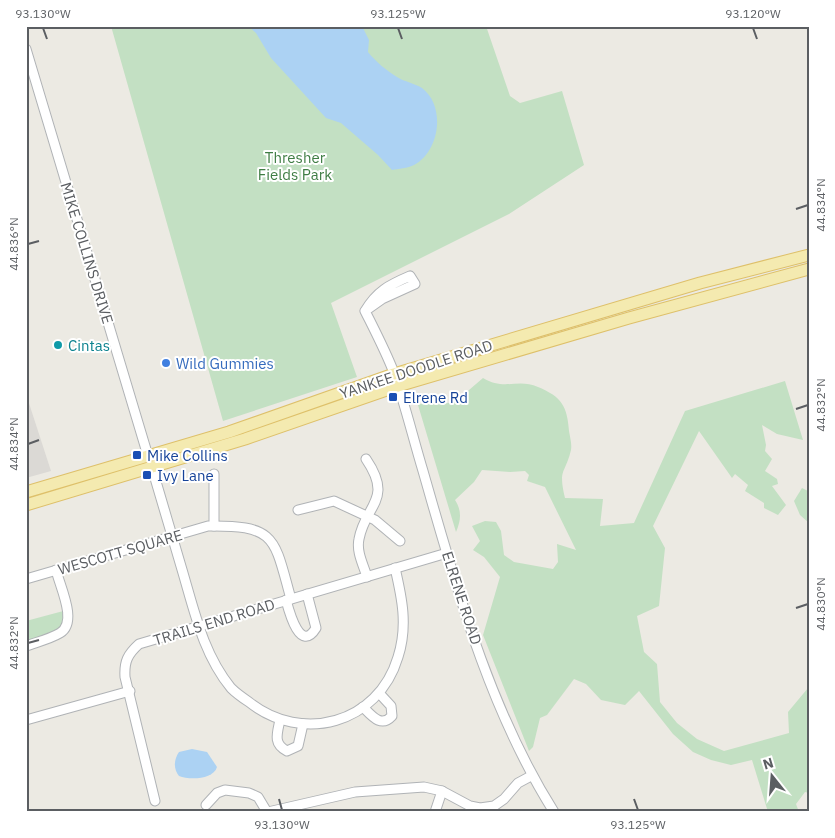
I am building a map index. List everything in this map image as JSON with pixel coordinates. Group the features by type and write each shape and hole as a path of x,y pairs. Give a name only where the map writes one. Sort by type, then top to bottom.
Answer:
{"main road":[{"name":"YANKEE DOODLE ROAD","path":"26,505 160,460 229,432 394,374 700,283 809,255"},
{"path":"785,275 784,271 786,268 809,260"},
{"path":"670,306 672,302 761,275 769,271 770,265"},
{"name":"YANKEE DOODLE ROAD","path":"26,492 245,439 398,386 670,306 809,269"}],"street":[{"name":"MIKE COLLINS DRIVE","path":"26,49 150,462"},
{"path":"410,276 414,284 382,299 365,311 374,296 394,283 410,276"},
{"name":"ELRENE ROAD","path":"365,311 398,386 447,552 489,684 532,776 554,812"},
{"path":"366,459 372,468 377,484 377,497 359,539 359,552 367,577"},
{"path":"150,462 199,626 212,661 232,690 260,711 280,720 315,725 336,721 363,707 379,693 391,674 403,640 404,605 395,568"},
{"path":"214,474 214,526"},
{"path":"298,510 334,501 369,517 388,529 400,541"},
{"name":"WESCOTT SQUARE","path":"26,579 172,536 214,526 254,528 269,538 279,557 295,628 299,633 306,635 313,633 316,628 307,594"},
{"name":"TRAILS END ROAD","path":"155,801 125,664 129,653 139,644 447,552"},
{"path":"26,646 60,633 67,626 69,616 56,570"},
{"path":"26,720 130,692"},
{"path":"363,707 377,720 382,722 388,721 392,716 391,706 379,693"},
{"path":"280,720 276,741 280,748 287,752 298,746 303,724"},
{"path":"206,805 217,794 225,790 258,797 268,812 377,789 424,787 442,790 470,806 480,808 494,806 504,799 518,783 532,776"},
{"path":"435,812 442,790"}],"shaded area":[{"path":"26,394 51,471 26,478"}],"green space":[{"name":"Thresher Fields Park","path":"111,26 486,26 510,96 520,103 562,91 584,165 509,214 331,303 357,377 223,421"},
{"path":"483,378 498,384 524,384 538,387 553,395 562,403 567,415 571,445 569,458 562,476 565,498 603,499 600,526 634,523 685,411 785,381 803,440 777,434 762,425 766,445 765,451 772,459 765,471 777,479 778,484 772,486 786,505 778,515 764,508 764,503 745,491 748,485 735,474 732,478 699,431 653,526 665,548 659,606 637,616 644,652 657,664 660,702 677,723 697,739 724,751 789,733 788,712 808,688 809,680 809,793 805,792 796,804 799,812 768,812 752,760 731,765 711,760 693,752 673,734 639,691 625,705 601,700 586,684 574,679 547,715 540,718 533,747 529,751 483,635 500,577 484,557 473,550 480,541 472,526 485,521 496,522 501,531 504,555 514,562 553,569 558,562 557,544 576,550 545,487 527,481 529,475 525,471 482,470 474,482 455,500 460,516 456,532 418,405 437,398 441,404 455,402"},
{"path":"802,488 808,491 809,495 809,523 800,515 794,501"},
{"path":"67,610 67,626 26,646 26,621"}],"water":[{"path":"248,26 362,26 369,40 368,52 374,59 393,75 422,88 430,96 435,106 437,128 430,150 414,165 392,170 378,155 341,123 326,118 271,58 256,33"},
{"path":"192,749 207,752 217,767 215,771 206,777 200,778 179,776 175,767 177,755 179,752"}],"place":[{"name":"Cintas","path":"58,345"},
{"name":"Wild Gummies","path":"166,363"},
{"name":"Elrene Rd","path":"393,397"},
{"name":"Mike Collins","path":"137,455"},
{"name":"Ivy Lane","path":"147,475"}]}
